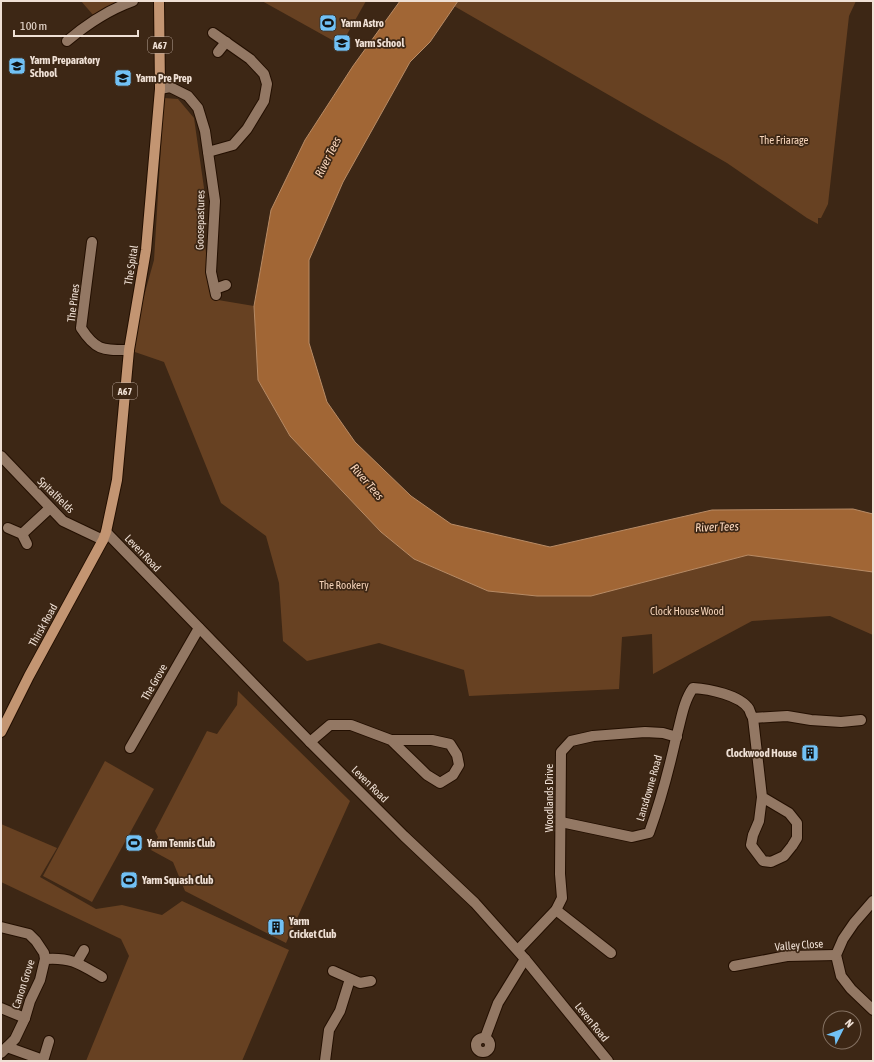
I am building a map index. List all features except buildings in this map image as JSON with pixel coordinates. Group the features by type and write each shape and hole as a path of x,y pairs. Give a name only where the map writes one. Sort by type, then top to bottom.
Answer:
{"main road":[{"name":"The Spital","path":"105,536 117,480 129,350 146,250 160,89 159,1"},
{"name":"Thirsk Road","path":"1,732 28,676 105,536"}],"street":[{"path":"67,41 85,26 107,12 133,1"},
{"path":"208,152 233,145 247,129 264,101 267,84 264,74 250,59 213,33"},
{"path":"218,52 226,42"},
{"name":"Goosepastures","path":"160,89 170,87 188,96 198,108 205,131 215,201 210,272 215,292 226,285"},
{"name":"The Pines","path":"95,247 81,328 95,345 108,350 129,350"},
{"name":"Spitalfields","path":"1,456 63,521 105,536"},
{"path":"8,528 25,539 50,508"},
{"name":"Leven Road","path":"105,536 199,628 404,836 475,903 518,950 608,1061"},
{"name":"The Grove","path":"130,748 199,628"},
{"name":"Lansdowne Road","path":"561,822 632,837 648,833 653,821 677,737 681,717 689,694 693,688 711,690 737,699 748,708 753,718"},
{"path":"762,797 789,814 797,823 797,838 792,846 784,856 771,862 764,861 751,845 752,835 759,821 762,797 753,718 786,716 811,720 841,722 857,718"},
{"path":"310,742 330,725 351,725 392,740 432,740 450,744 457,755 459,765 453,775 440,783 427,776 392,740"},
{"name":"Woodlands Drive","path":"518,950 556,910 562,898 560,874 561,752 571,741 593,736 645,732 677,737"},
{"path":"873,901 854,923 843,939 836,955 841,976 851,989 873,1010"},
{"path":"556,910 611,953"},
{"name":"Canon Grove","path":"1,927 29,934 44,953 45,959 40,980 30,1001 25,1018 15,1039 4,1050 43,1061 49,1041"},
{"path":"77,962 84,950"},
{"name":"Valley Close","path":"739,969 787,956 836,955"},
{"name":"Canon Grove","path":"45,959 59,958 77,962 102,977"},
{"path":"485,1038 498,1003 525,959"},
{"path":"333,971 360,984 371,981"},
{"path":"325,1061 328,1030 340,1011 350,980"},
{"name":"Canon Grove","path":"1,1008 25,1018"}],"green space":[{"path":"81,1 123,1 94,16"},
{"name":"Yarm Astro","path":"262,1 366,1 341,45"},
{"name":"The Friarage","path":"458,1 856,1 849,16 828,204 821,218 818,218 818,224 727,163 454,6"},
{"name":"The Rookery","path":"164,98 178,99 194,118 204,188 205,245 212,299 254,306 258,380 290,436 381,532 414,559 488,591 537,596 591,596 748,555 873,572 873,635 830,616 752,621 653,674 652,634 622,637 619,689 469,696 464,670 379,643 307,661 283,641 279,583 266,536 221,503 164,362 129,350 154,260"},
{"path":"238,691 350,801 286,943 185,891 173,862 151,850 158,837 155,831 207,731 217,734 237,705"},
{"path":"105,761 154,789 92,902 43,876"},
{"path":"1,824 57,848 40,877 96,909 122,905 162,915 182,901 289,950 242,1061 86,1061 129,956 121,939 1,882"}],"water":[{"name":"River Tees","path":"400,1 458,1 430,42 410,62 343,182 309,260 309,343 327,402 355,442 411,496 451,524 550,547 712,510 853,509 873,514 873,572 748,555 591,596 537,596 488,591 414,559 381,532 290,436 258,380 254,306 271,210 305,140 353,66"}],"place":[{"name":"Yarm Astro","path":"328,23"},
{"name":"Yarm School","path":"342,43"},
{"name":"Yarm Preparatory School","path":"17,66"},
{"name":"Yarm Pre Prep","path":"123,78"},
{"name":"Clockwood House","path":"810,753"},
{"name":"Yarm Tennis Club","path":"134,843"},
{"name":"Yarm Squash Club","path":"129,880"},
{"name":"Yarm Cricket Club","path":"276,927"}],"park label":[{"name":"Clock House Wood","path":"687,611"}]}
